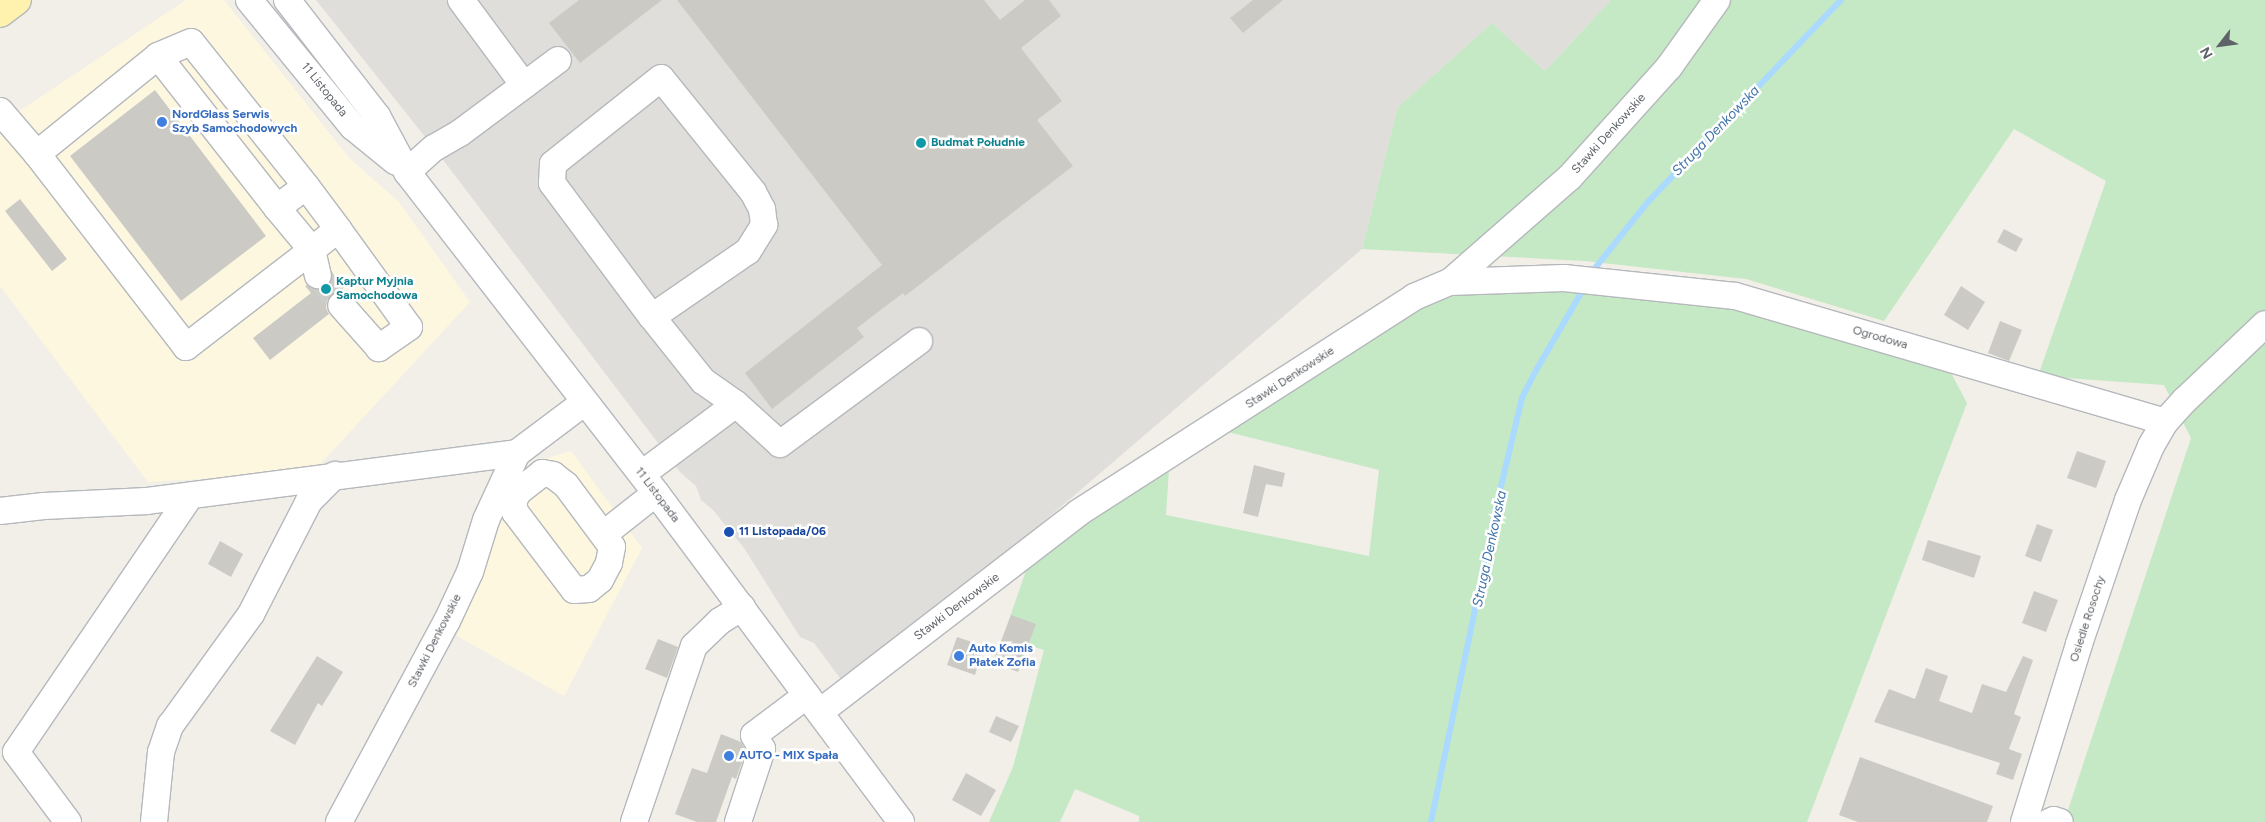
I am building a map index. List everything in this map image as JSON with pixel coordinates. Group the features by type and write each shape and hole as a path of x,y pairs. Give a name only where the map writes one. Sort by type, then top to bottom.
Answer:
{"main road":[{"path":"0,13 17,0"}],"street":[{"name":"11 Listopada","path":"249,0 353,127 408,172"},
{"name":"11 Listopada","path":"287,0 377,116 408,172 649,484 901,822"},
{"path":"461,0 524,85"},
{"name":"Stawki Denkowskie","path":"738,822 762,749 754,735 813,704 1078,513 1414,297 1450,282 1570,177 1669,67 1717,0"},
{"path":"37,154 158,56 192,42 306,186 409,327 379,348 341,305"},
{"path":"158,56 312,250 318,275"},
{"path":"408,172 434,148 460,133 558,60"},
{"path":"652,317 748,251 764,225 762,209 754,192 661,78 553,164 551,172 552,183 652,317 703,381 736,404 780,444 919,341"},
{"path":"0,111 37,154 186,347 338,229"},
{"path":"277,208 306,186"},
{"name":"Ogrodowa","path":"1450,282 1564,278 1735,296 2165,422"},
{"path":"2165,422 2217,368 2265,324"},
{"name":"Stawki Denkowskie","path":"339,822 447,621 470,572 486,520 517,453 585,402"},
{"path":"604,534 649,484 736,404"},
{"name":"Osiedle Rosochy","path":"2024,822 2079,644 2128,500 2151,446 2165,422"},
{"name":"Stawki Denkowskie","path":"0,511 190,496 335,475 517,453"},
{"path":"154,822 161,752 170,726 251,614 309,501 335,475"},
{"path":"68,822 16,752 190,496"},
{"path":"634,822 694,646 720,622 742,607"},
{"path":"2049,822 2060,822"}],"shaded area":[{"path":"186,0 224,0 350,159 398,201 470,302 312,473 148,482 0,286 0,124"},
{"path":"316,0 1611,0 1545,71 1492,23 1398,107 1362,249 848,689 814,643 800,637 744,548 713,510 701,500 696,486 680,472 434,148"},
{"path":"571,451 642,548 564,696 457,636 497,522 521,472 533,462"}],"green space":[{"path":"1611,0 2265,0 2265,822 2064,822 2191,438 2164,385 2038,376 2106,181 2014,129 1884,321 1746,279 1585,261 1362,249 1398,107 1492,23 1545,71"},
{"path":"1450,282 1735,296 1942,356 1967,403 1807,822 1139,822 1139,816 1075,789 1060,822 989,822 1013,767 1044,650 1003,637 1029,562 1169,469 1166,515 1369,556 1379,470 1212,428"}],"building":[{"path":"579,0 662,0 580,63 549,23"},
{"name":"Budmat Południe","path":"677,0 984,0 1000,20 1025,0 1049,0 1061,16 1021,48 1062,101 1037,120 1073,166 905,296 903,293 857,328 864,337 772,409 745,373 882,265"},
{"path":"1253,0 1283,0 1243,33 1230,18"},
{"path":"155,90 266,236 181,301 70,156"},
{"path":"20,199 67,259 52,271 5,211"},
{"path":"2004,229 2023,239 2016,252 1997,242"},
{"path":"333,276 344,291 331,293 327,300 326,308 329,314 270,360 253,338 311,293 305,286 307,285 313,289 322,289 329,286"},
{"path":"1961,286 1985,302 1968,330 1944,315"},
{"path":"2000,321 2022,330 2009,361 1988,353"},
{"path":"2077,451 2106,461 2096,488 2067,478"},
{"path":"1254,465 1285,473 1282,487 1266,484 1258,517 1243,513"},
{"path":"2037,524 2053,530 2041,562 2025,556"},
{"path":"1928,540 1981,556 1974,578 1922,560"},
{"path":"220,541 243,554 231,577 208,564"},
{"path":"2034,591 2058,600 2046,632 2022,623"},
{"path":"1011,615 1036,624 1018,672 993,662"},
{"path":"957,637 984,646 975,675 947,665"},
{"path":"658,639 678,647 667,678 645,669"},
{"path":"317,656 343,672 322,706 318,703 295,745 270,731"},
{"path":"2023,656 2033,660 2014,714 2021,717 2009,749 2022,754 2013,780 1996,774 2000,763 1874,722 1889,689 1915,699 1926,668 1948,676 1939,701 1972,713 1982,684 2006,692"},
{"path":"996,716 1019,726 1011,742 989,732"},
{"path":"721,734 741,742 746,751 736,779 732,777 716,822 697,822 675,814 692,768 707,773"},
{"path":"1860,757 1993,806 1987,822 1858,822 1839,815"},
{"path":"966,773 996,790 981,816 952,800"}],"waterway":[{"name":"Struga Denkowska","path":"1596,267 1648,202 1841,0"},
{"name":"Struga Denkowska","path":"1431,822 1498,499 1522,398 1583,290"}],"tunnel":[{"path":"318,275 341,305"}],"place":[{"name":"NordGlass Serwis Szyb Samochodowych","path":"162,122"},
{"name":"Budmat Południe","path":"921,143"},
{"name":"Kaptur Myjnia Samochodowa","path":"326,289"},
{"name":"11 Listopada/06","path":"729,532"},
{"name":"Auto Komis Płatek Zofia","path":"959,656"},
{"name":"AUTO - MIX Spała","path":"729,756"}]}
